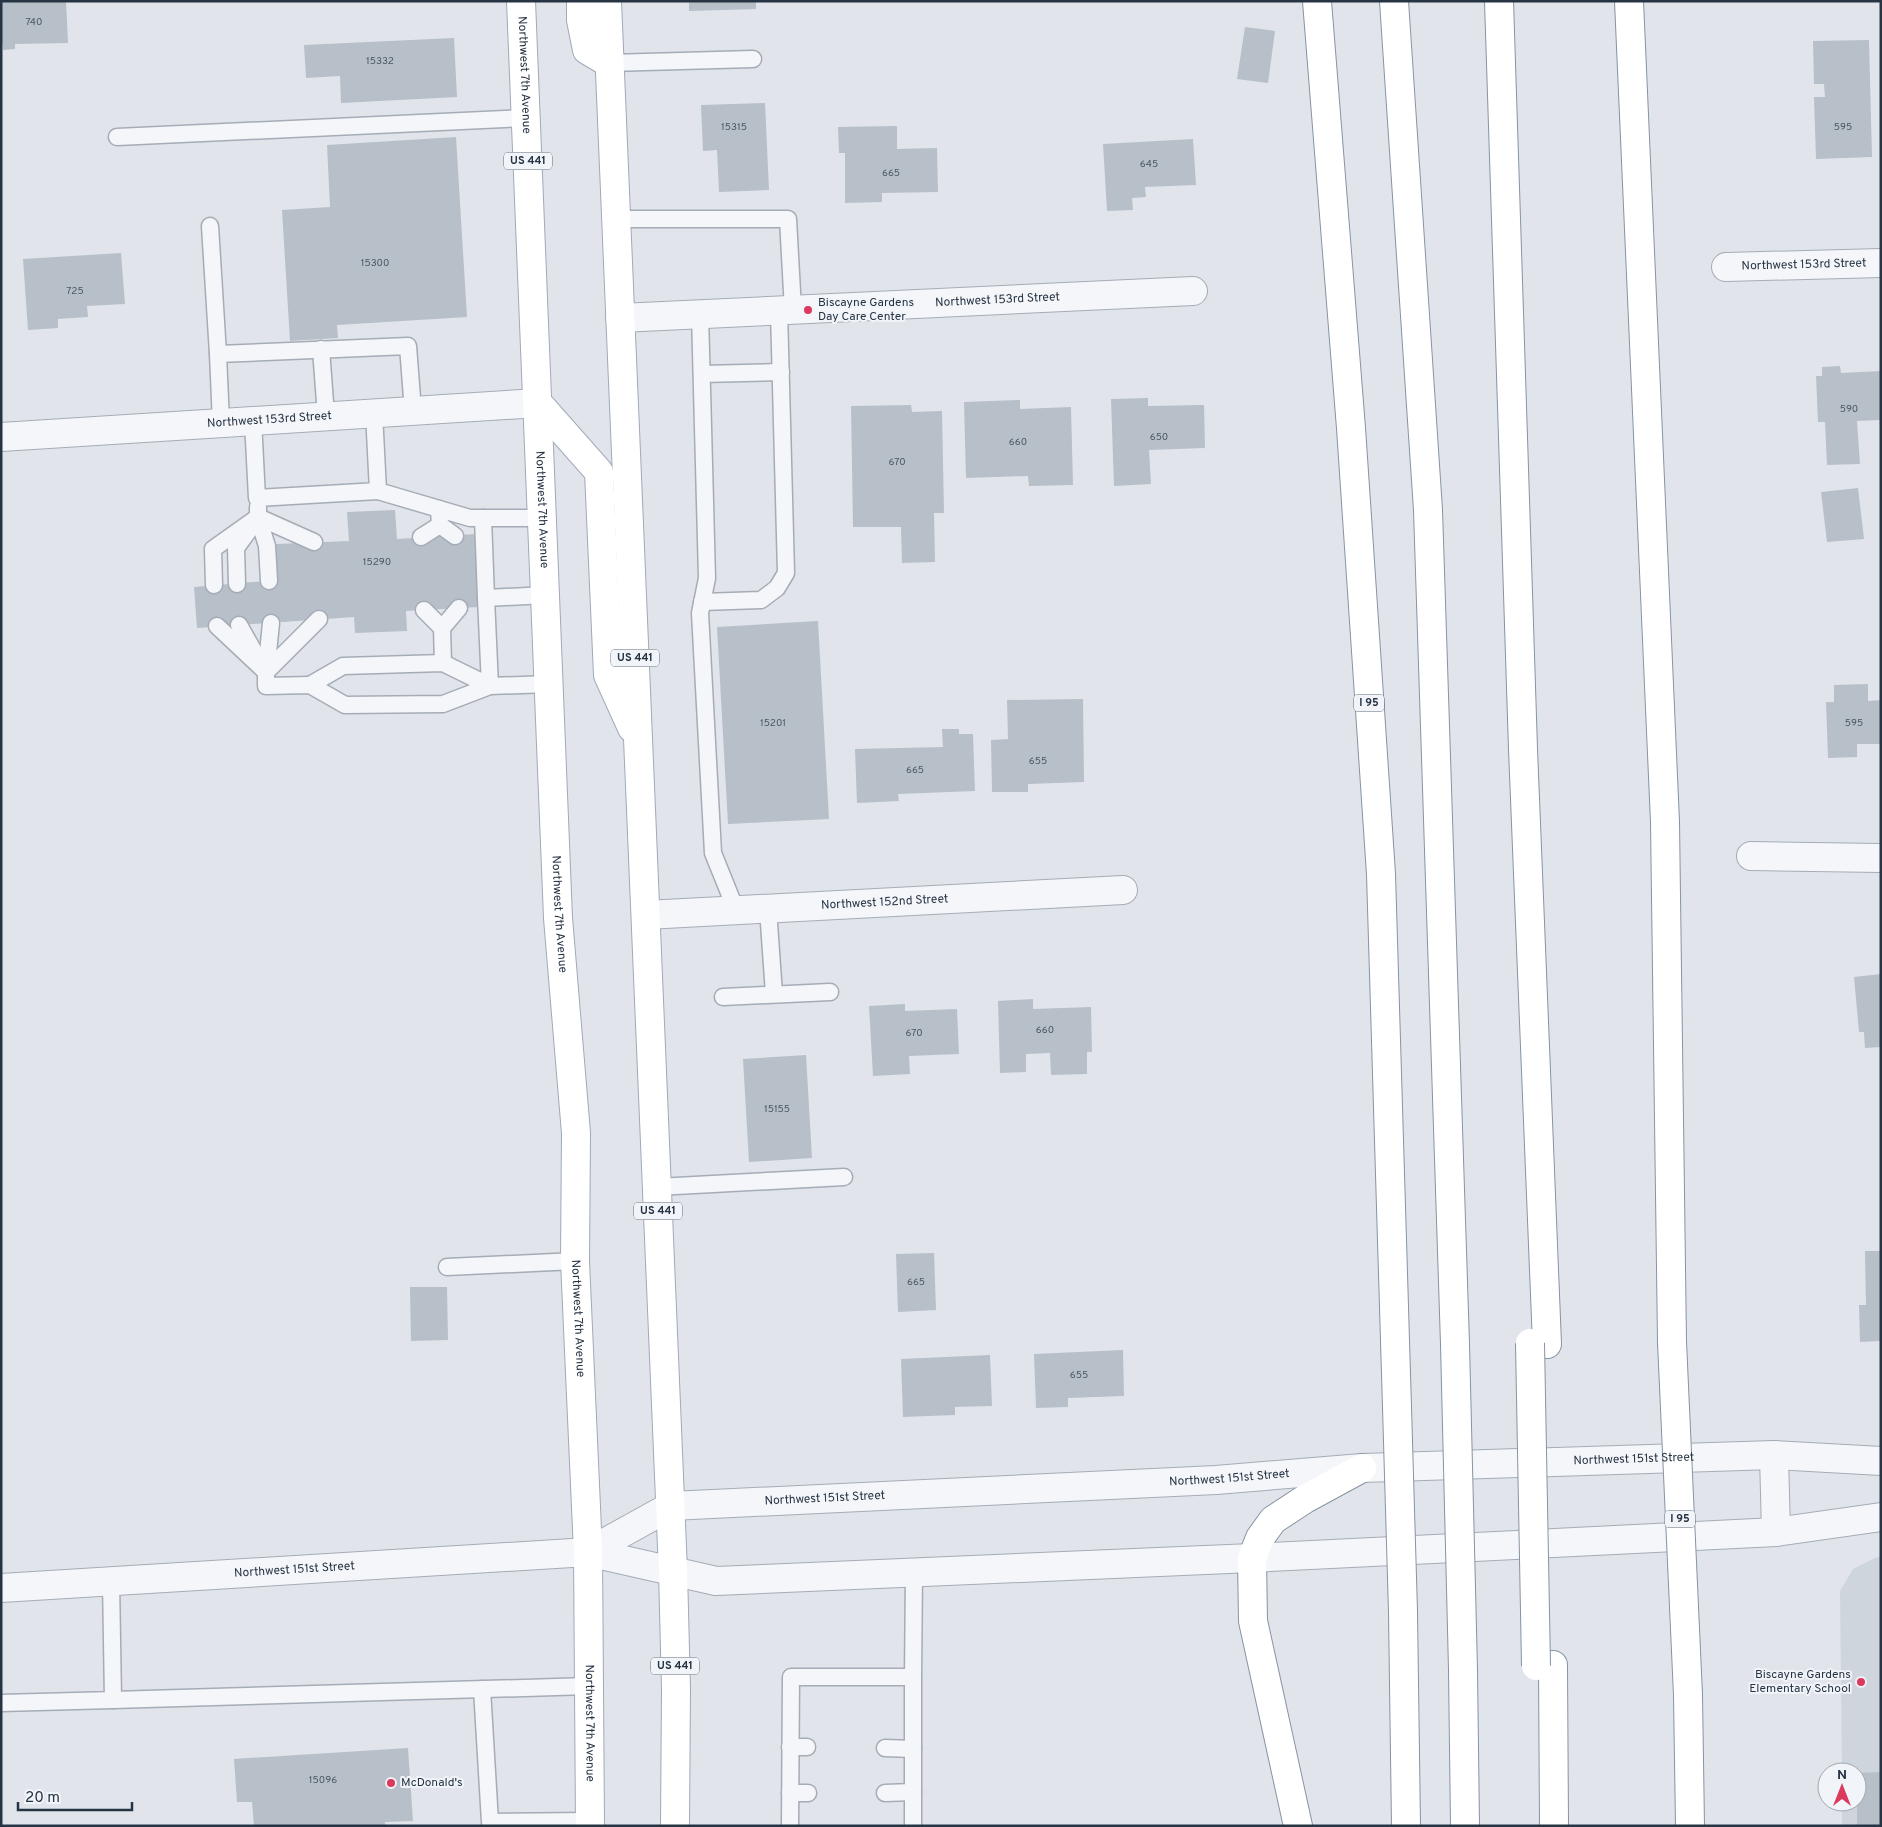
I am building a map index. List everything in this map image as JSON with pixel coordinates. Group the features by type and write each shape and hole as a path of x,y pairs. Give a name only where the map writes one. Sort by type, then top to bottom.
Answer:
{"main road":[{"name":"Northwest 7th Avenue","path":"521,1 558,918 576,1133 575,1261 588,1552 590,1824"},
{"path":"581,1 587,50 609,63"},
{"name":"US 441","path":"607,1 673,1571 676,1680 675,1826"},
{"name":"I 95","path":"1317,1 1351,428 1381,874 1403,1612 1406,1826"},
{"path":"1394,1 1428,510 1455,1344 1465,1826"},
{"path":"1482,1 1539,1344"},
{"path":"1499,1 1523,739 1539,1344 1544,1666 1554,1826"},
{"name":"I 95","path":"1629,1 1665,822 1672,1342 1688,1695 1690,1826"},
{"path":"538,403 599,472 608,675 639,743"},
{"path":"1298,1826 1253,1620 1252,1558 1260,1538 1273,1520 1305,1499 1362,1468"},
{"path":"1538,1826 1544,1666"}],"street":[{"name":"Northwest 153rd Street","path":"1726,267 1881,263"},
{"name":"Northwest 153rd Street","path":"620,318 1193,291"},
{"name":"Northwest 153rd Street","path":"1,437 538,403"},
{"path":"1750,856 1881,858"},
{"name":"Northwest 152nd Street","path":"646,915 1123,890"},
{"path":"1774,1454 1776,1532"},
{"name":"Northwest 151st Street","path":"588,1552 670,1506 1216,1480 1362,1468 1774,1454 1881,1462"},
{"name":"Northwest 151st Street","path":"1,1588 588,1552 716,1581 1252,1558 1776,1532 1881,1517"}],"lane":[{"path":"609,63 753,59"},
{"path":"117,137 526,118"},
{"path":"616,219 788,219 786,311 781,372 786,573 777,588 761,600 702,602"},
{"path":"210,226 221,423"},
{"path":"700,314 707,578 700,613 713,853 736,910"},
{"path":"218,354 408,346 412,411"},
{"path":"321,349 326,416"},
{"path":"702,374 781,372"},
{"path":"374,413 378,491"},
{"path":"253,421 258,517 267,546 269,581"},
{"path":"257,498 378,491 439,517 543,518"},
{"path":"258,517 314,542"},
{"path":"237,584 236,548 258,517"},
{"path":"214,585 213,549 258,517"},
{"path":"439,517 455,536"},
{"path":"420,537 439,517"},
{"path":"483,518 490,686"},
{"path":"486,598 546,595"},
{"path":"443,663 442,628 459,608"},
{"path":"424,610 442,628"},
{"path":"266,672 319,619"},
{"path":"271,623 266,686 310,685 343,666 443,663 490,686"},
{"path":"239,624 266,672"},
{"path":"217,626 266,672"},
{"path":"310,685 345,705 443,704 490,686 550,684"},
{"path":"768,908 774,994"},
{"path":"723,997 830,992"},
{"path":"657,1187 844,1177"},
{"path":"447,1267 575,1261"},
{"path":"913,1826 914,1573"},
{"path":"111,1581 114,1700"},
{"path":"790,1826 791,1677 913,1677"},
{"path":"1,1703 589,1686"},
{"path":"482,1689 490,1822 590,1824"},
{"path":"790,1747 807,1747"},
{"path":"885,1748 913,1749"},
{"path":"885,1793 913,1792"},
{"path":"790,1794 808,1794"}],"shaded area":[{"name":"Biscayne Gardens Elementary School","path":"1877,1557 1881,1557 1881,1826 1842,1826 1842,1812 1867,1812 1867,1762 1842,1762 1840,1591 1853,1569"}],"building":[{"path":"1,1 66,1 68,43 15,44 15,49 3,50 3,45 1,45"},
{"path":"689,1 756,1 756,9 689,11"},
{"path":"1245,27 1275,31 1268,83 1237,79"},
{"path":"454,38 457,97 341,103 340,76 306,78 304,45"},
{"path":"1869,40 1872,157 1816,159 1814,97 1825,97 1824,84 1814,84 1813,41"},
{"path":"765,103 769,190 719,192 717,150 703,151 701,105"},
{"path":"897,126 897,149 937,148 938,192 882,193 882,202 845,203 845,153 839,153 838,127"},
{"path":"456,137 467,317 337,325 338,338 290,341 282,210 330,207 327,145"},
{"path":"1193,139 1196,185 1145,187 1146,197 1132,198 1133,210 1107,211 1103,144"},
{"path":"121,253 125,304 87,306 88,317 58,319 58,328 28,330 23,259"},
{"path":"1840,366 1841,373 1881,371 1881,420 1857,421 1860,464 1827,465 1825,422 1818,422 1816,376 1822,376 1822,367"},
{"path":"1148,398 1148,406 1204,405 1205,448 1149,450 1151,484 1114,486 1111,399"},
{"path":"1020,400 1020,409 1071,407 1073,485 1029,486 1028,476 966,478 964,402"},
{"path":"911,405 912,412 942,411 944,513 934,513 935,562 902,563 901,527 853,527 851,406"},
{"path":"1858,488 1864,539 1827,542 1821,492"},
{"path":"395,510 397,539 476,534 479,607 406,611 407,631 355,633 354,617 197,628 194,587 277,580 276,544 349,541 347,512"},
{"path":"818,621 829,819 728,824 717,627"},
{"path":"1868,684 1868,701 1881,700 1881,744 1857,744 1857,757 1828,758 1826,702 1834,702 1834,685"},
{"path":"1083,699 1084,782 1028,784 1028,792 992,792 991,740 1008,739 1007,700"},
{"path":"942,729 959,729 959,734 973,734 975,791 898,794 899,801 857,803 855,749 943,747"},
{"path":"1881,974 1881,1047 1865,1048 1864,1032 1859,1032 1854,977"},
{"path":"1033,999 1033,1009 1091,1007 1092,1052 1087,1052 1087,1074 1051,1075 1050,1053 1026,1054 1026,1072 1000,1073 998,1001"},
{"path":"905,1004 905,1011 957,1009 959,1054 909,1056 910,1074 873,1076 869,1006"},
{"path":"806,1055 812,1158 749,1162 743,1059"},
{"path":"1865,1251 1881,1251 1881,1341 1860,1342 1859,1305 1866,1305"},
{"path":"934,1253 936,1310 898,1312 896,1254"},
{"path":"410,1287 447,1287 448,1340 411,1341"},
{"path":"1123,1350 1124,1396 1068,1398 1068,1407 1036,1408 1034,1354"},
{"path":"990,1355 992,1406 955,1407 955,1415 903,1417 901,1359"},
{"path":"408,1748 413,1821 385,1822 385,1826 254,1826 252,1802 237,1802 234,1759"},
{"path":"1881,1772 1881,1826 1857,1826 1857,1812 1867,1812 1867,1773"}],"place":[{"name":"Biscayne Gardens Day Care Center","path":"808,310"},
{"name":"Biscayne Gardens Elementary School","path":"1861,1682"},
{"name":"McDonald's","path":"391,1783"}]}
